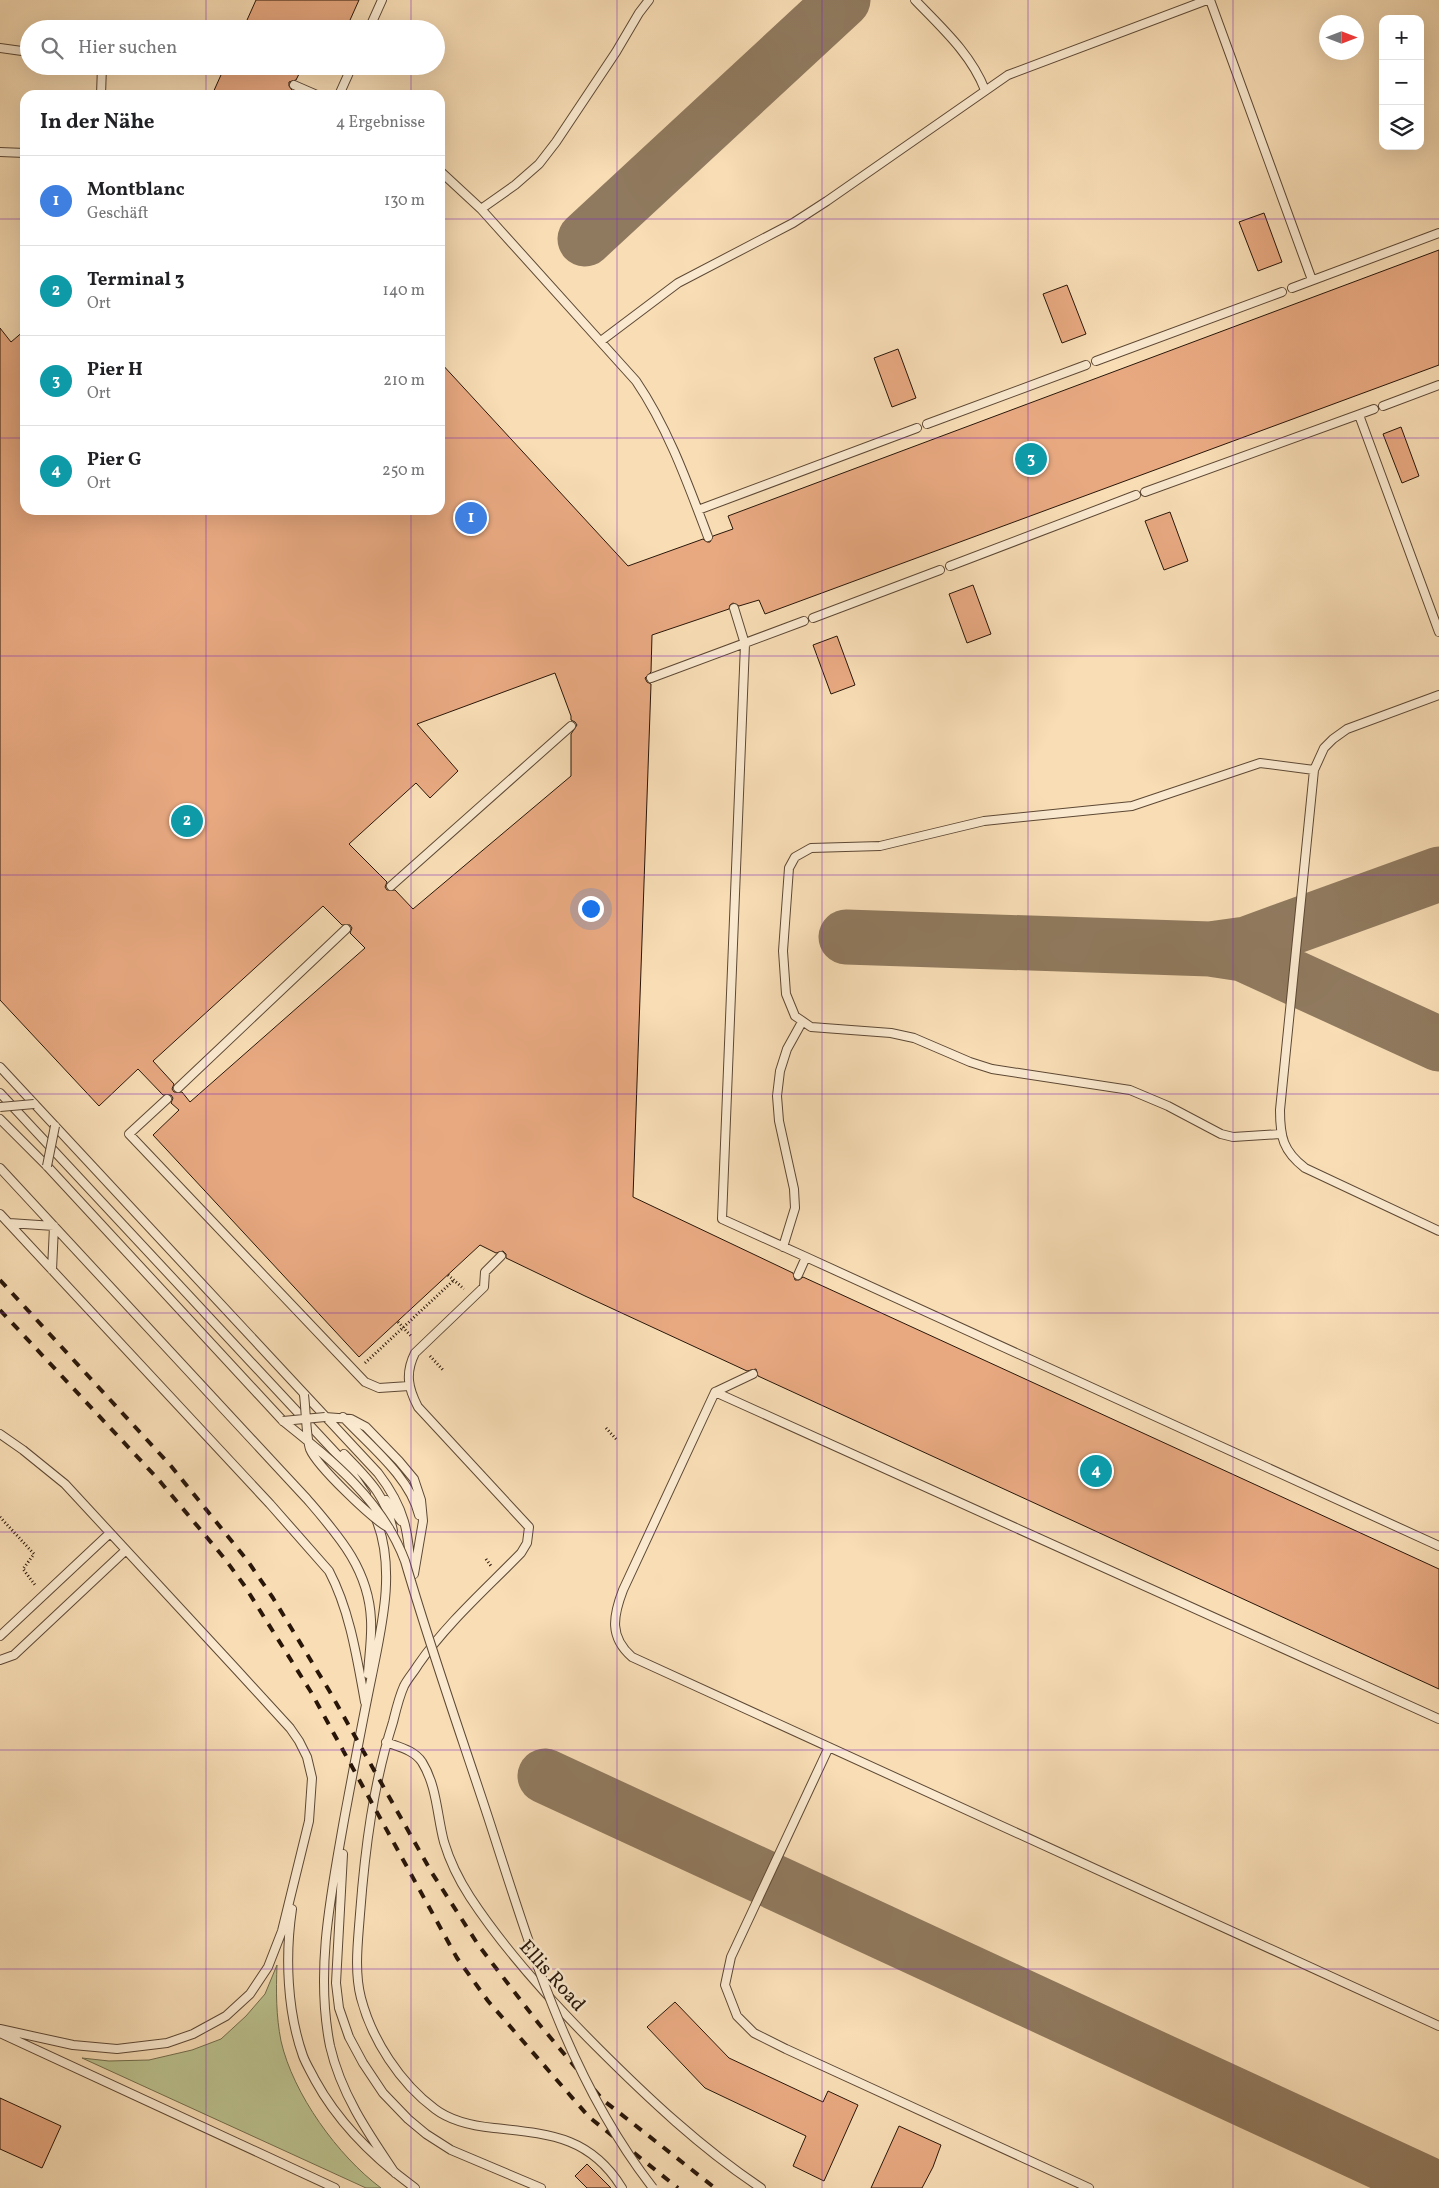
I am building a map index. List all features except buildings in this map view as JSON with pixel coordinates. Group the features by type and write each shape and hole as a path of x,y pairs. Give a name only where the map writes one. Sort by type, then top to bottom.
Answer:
{"lane":[{"path":"373,20 382,0"},
{"path":"481,209 515,185 545,157 616,52 639,13 650,0"},
{"path":"915,0 969,57 978,70 985,90"},
{"path":"601,341 678,283 807,214 908,146 1008,75 1208,0 1312,280"},
{"path":"0,48 20,51"},
{"path":"101,90 102,75"},
{"path":"341,90 348,75"},
{"path":"294,85 306,90"},
{"path":"0,152 20,153"},
{"path":"445,176 481,209 636,381 652,404 708,537"},
{"path":"1292,288 1439,233"},
{"path":"1096,361 1282,292"},
{"path":"926,424 1086,365"},
{"path":"1383,406 1439,385"},
{"path":"1145,492 1374,409"},
{"path":"1359,415 1439,632"},
{"path":"698,510 917,428"},
{"path":"950,566 1136,495"},
{"path":"813,618 940,570"},
{"path":"734,608 745,644 722,1219 1439,1546"},
{"path":"651,678 745,644 804,620"},
{"path":"1439,695 1347,729 1333,738 1324,748 1314,770 1282,1082 1280,1134 1294,1159 1305,1168 1439,1231"},
{"path":"391,886 571,726"},
{"path":"1280,1134 1233,1137 1221,1134 1168,1106 1130,1090 992,1069 904,1035 811,1027 795,1016 786,994 783,951 789,868 795,857 803,851 822,847 866,847 896,844 984,820 1132,806 1260,763 1314,770"},
{"path":"178,1088 346,929"},
{"path":"783,1247 795,1208 794,1189 779,1121 777,1096 780,1071 788,1049 802,1022"},
{"path":"0,1067 387,1485 400,1506 408,1531 412,1583"},
{"path":"0,1093 345,1463 366,1492 379,1526 385,1553 386,1574 382,1625 330,1895 325,1954 324,2000 330,2046 347,2095 361,2123 395,2173"},
{"path":"167,1098 129,1134 365,1382 379,1388 409,1386"},
{"path":"0,1107 34,1104"},
{"path":"0,1119 47,1166 283,1421 344,1472 393,1531"},
{"path":"47,1166 55,1126"},
{"path":"0,1168 300,1492 342,1540 359,1572 371,1618 366,1706"},
{"path":"0,1214 270,1504 329,1571 335,1583 348,1624 366,1706"},
{"path":"9,1223 54,1226"},
{"path":"52,1270 54,1226"},
{"path":"501,1256 486,1272 484,1288 415,1353 410,1364 409,1386 418,1407 529,1527 527,1543 522,1553 449,1625 404,1686 386,1742 367,1832 357,1960 360,1997 375,2034 397,2070 416,2093 436,2110 455,2120 474,2126 540,2133 578,2144 594,2156 622,2188"},
{"path":"798,1275 806,1257"},
{"path":"754,1374 715,1392 616,1608 614,1615 616,1633 623,1647 632,1657 1439,2026"},
{"path":"715,1392 1439,1719"},
{"path":"304,1395 309,1442 315,1457 361,1507 393,1531"},
{"path":"283,1421 343,1417 358,1422 373,1433 414,1479 423,1510 421,1542 412,1583"},
{"path":"307,1419 377,1489 392,1506 408,1531"},
{"path":"0,1434 24,1450 65,1484 236,1668 290,1728 299,1741 307,1757 312,1778 309,1821 282,1931 268,1967 250,1994 226,2016 193,2034 167,2043 117,2049 73,2045 0,2028"},
{"path":"377,1489 386,1505 538,1971 588,2087 628,2155 653,2188"},
{"path":"0,1636 110,1533"},
{"path":"0,1660 14,1655 126,1550"},
{"name":"Ellis Road","path":"386,1742 411,1751 422,1761 439,1812 444,1841 454,1869 496,1933 530,1976 581,2031 670,2117 761,2188"},
{"path":"829,1747 730,1957 726,1985 737,2016 754,2033 786,2049 1088,2188"},
{"path":"345,1816 336,1982 339,2008 349,2037 363,2063 383,2092 408,2119 426,2134 451,2150 542,2188"},
{"path":"298,1870 290,1920 288,1964 292,2005 303,2057 328,2102 358,2140 415,2188"},
{"path":"0,2032 335,2188"}],"path":[{"path":"365,1382 365,1361 454,1280"},
{"path":"606,1428 617,1440"},
{"path":"0,1517 34,1554 23,1569 36,1585 29,1591"}],"green space":[{"path":"277,1965 279,2032 287,2061 296,2082 319,2122 334,2141 365,2175 381,2188 366,2188 82,2058 109,2061 149,2060 192,2050 221,2039 246,2016 265,1994"}],"taxiway":[{"path":"585,239 843,0"},
{"path":"1210,949 1246,944 1439,874"},
{"path":"846,937 1210,949 1243,954 1439,1044"},
{"path":"545,1776 1436,2188"}],"railway":[{"path":"0,1280 171,1466 247,1560 273,1598 330,1692 432,1873 479,1946 539,2024 603,2100 715,2188"},
{"path":"0,1310 158,1479 225,1559 244,1585 311,1692 457,1958 488,2001 589,2117 678,2188"}],"place":[{"name":"Pier H","path":"1031,459"},
{"name":"Montblanc","path":"471,518"},
{"name":"Terminal 3","path":"187,821"},
{"name":"Pier G","path":"1096,1471"}]}
